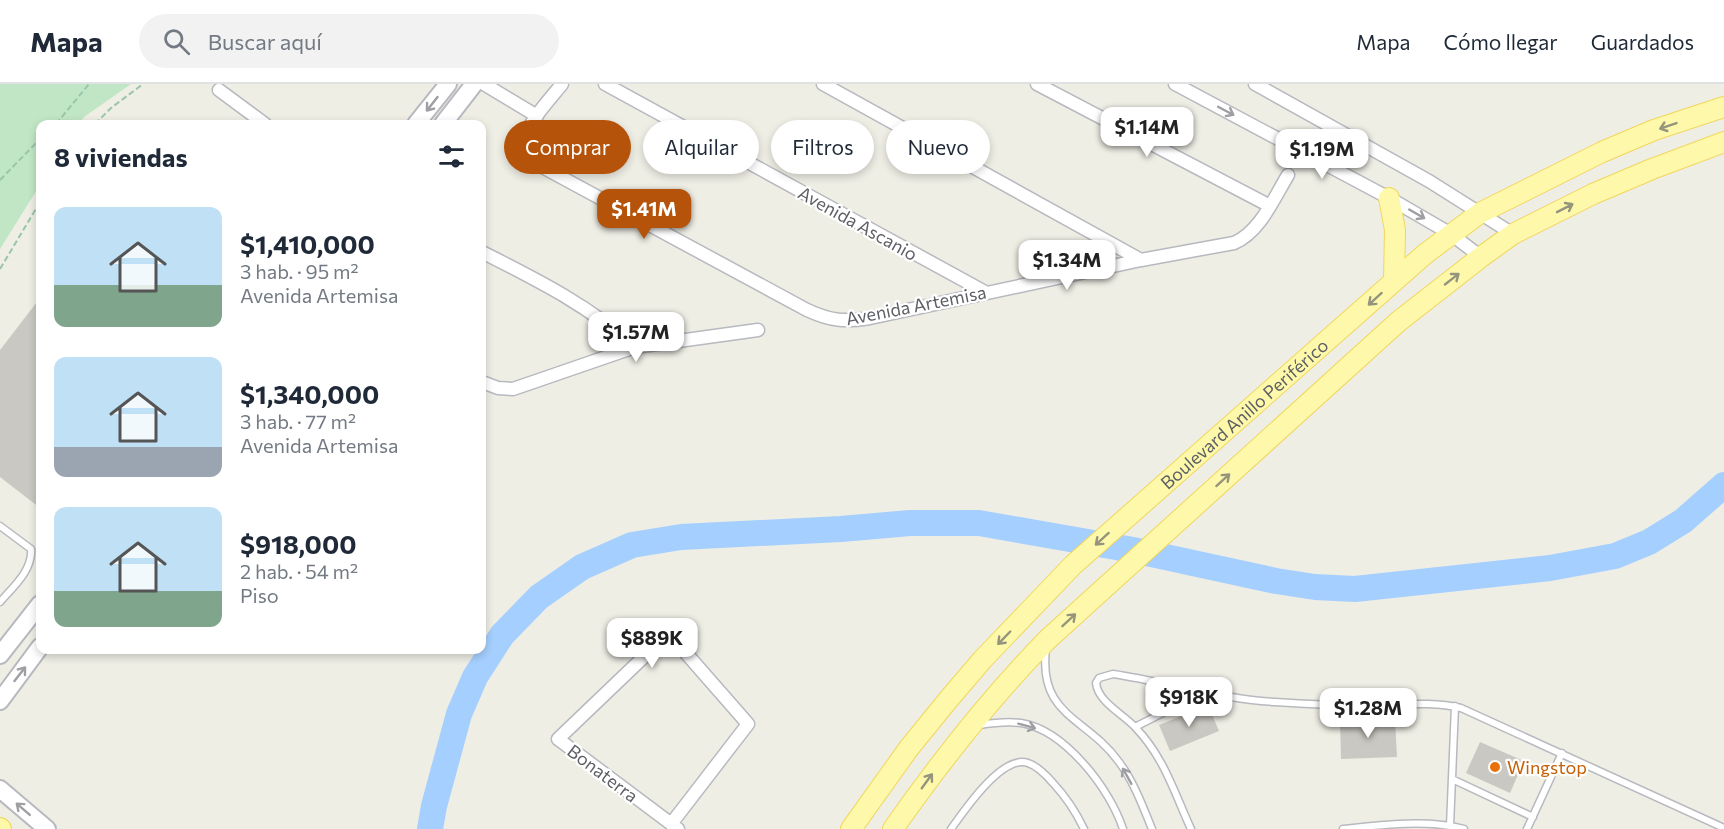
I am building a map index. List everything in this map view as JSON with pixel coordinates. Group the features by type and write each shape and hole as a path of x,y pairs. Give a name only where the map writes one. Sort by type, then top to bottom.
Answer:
{"main road":[{"name":"Boulevard Anillo Periférico","path":"851,829 909,748 948,700 983,659 1073,566 1394,281 1480,213 1602,152 1654,130 1724,107"},
{"name":"Boulevard Anillo Periférico","path":"892,829 969,726 1048,639 1399,321 1513,234 1593,194 1724,142"},
{"path":"1389,198 1395,230 1394,281"}],"street":[{"path":"419,120 447,84"},
{"path":"446,120 474,84"},
{"path":"484,84 537,116 562,84"},
{"name":"Avenida Ascanio","path":"605,84 985,292"},
{"path":"823,84 1141,260"},
{"path":"1037,84 1270,206"},
{"path":"1175,84 1389,198 1451,234 1480,257"},
{"path":"1255,84 1420,176 1513,234"},
{"path":"219,90 260,120"},
{"name":"Avenida Artemisa","path":"537,116 524,140 525,151 535,163 827,319 841,321 870,318 1141,260 1224,246 1244,239 1270,206 1288,175"},
{"path":"486,254 540,281 589,310 635,347"},
{"path":"486,383 498,388 513,389 635,347 758,330"},
{"path":"0,655 36,609"},
{"name":"Bonaterra","path":"678,644 748,724 674,826 558,739 650,651 678,644"},
{"path":"0,701 36,652"},
{"path":"0,789 47,829"}],"lane":[{"path":"0,602 28,567 32,557 31,549 1,530"},
{"path":"1048,639 1044,667 1052,697 1064,711 1108,748 1120,763 1152,829"},
{"path":"1191,829 1164,765 1136,727 1100,695 1096,682 1099,678 1113,674 1204,692 1273,702 1369,705 1426,703 1455,706 1493,721 1724,828"},
{"path":"1136,727 1204,692"},
{"path":"1450,826 1455,706"},
{"path":"969,726 1020,723 1035,727 1053,737 1078,757 1096,777 1110,799 1123,829"},
{"path":"1527,829 1562,753"},
{"path":"951,829 994,777 1011,764 1020,762 1028,763 1049,778 1077,814 1084,829"},
{"path":"1452,779 1533,817"},
{"path":"1343,829 1414,825 1450,826 1464,829"}],"path":[{"path":"59,120 89,84"},
{"path":"99,120 143,84"},
{"path":"0,180 36,143"},
{"path":"0,269 36,209"}],"green space":[{"path":"0,84 131,84 82,120 36,120 36,191 0,249"}],"building":[{"path":"36,303 36,505 0,477 0,350"},
{"path":"1208,705 1219,731 1170,751 1159,725"},
{"path":"1395,719 1397,757 1341,759 1340,721"},
{"name":"Wingstop","path":"1480,742 1524,761 1510,793 1466,773"}],"waterway":[{"path":"430,829 459,714 475,677 502,635 539,597 582,567 632,545 681,537 910,523 979,523 1133,550 1276,581 1315,587 1355,589 1550,568 1615,556 1649,542 1683,521 1724,485"}],"place":[{"name":"Wingstop","path":"1495,767"}]}
